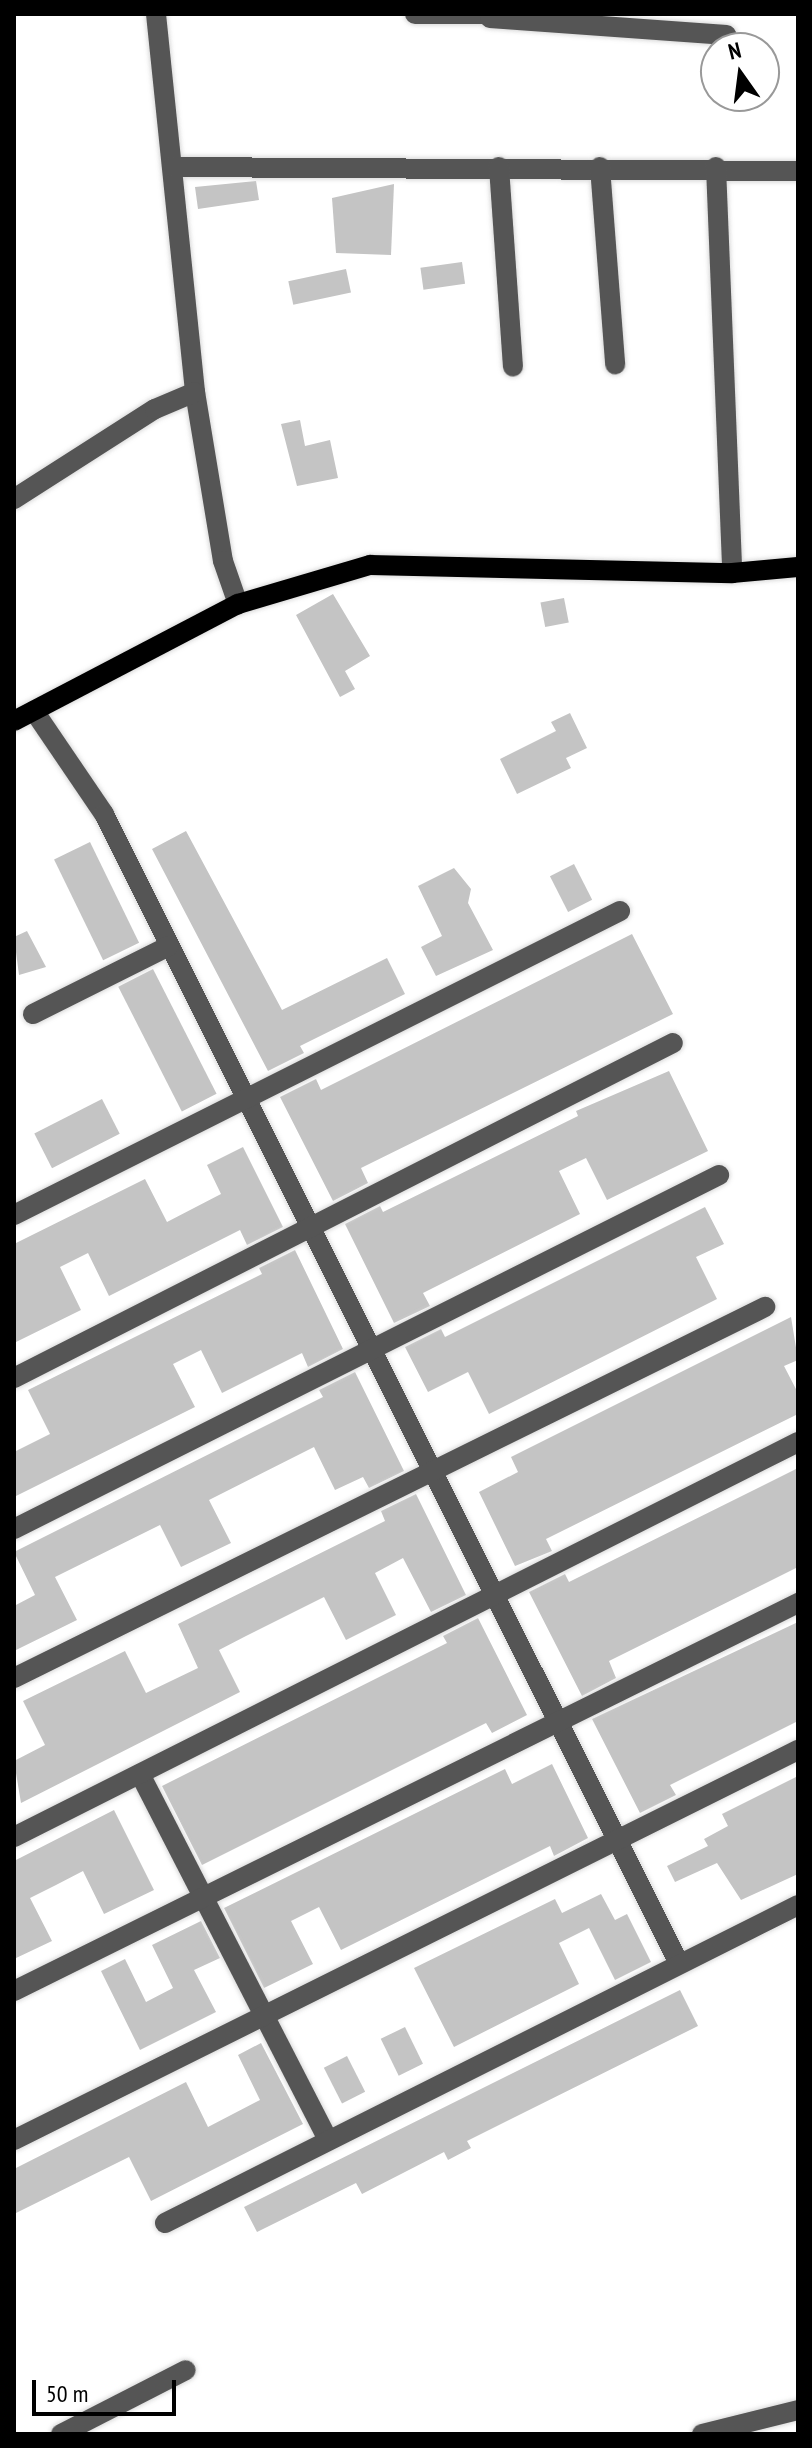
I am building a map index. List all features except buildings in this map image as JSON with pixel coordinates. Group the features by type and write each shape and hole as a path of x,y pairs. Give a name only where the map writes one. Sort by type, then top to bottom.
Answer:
{"main road":[{"path":"14,721 238,604 370,565 732,573 798,567"}],"street":[{"path":"156,14 195,392 223,561 238,604"},
{"path":"415,14 490,16 700,33"},
{"path":"173,167 716,167 798,171"},
{"path":"499,167 513,367"},
{"path":"600,167 615,364"},
{"path":"716,167 732,573"},
{"path":"14,499 155,409 195,392"},
{"path":"34,711 104,814 490,1597 679,1964"},
{"path":"14,1215 620,911"},
{"path":"33,1014 169,946"},
{"path":"14,1378 673,1043"},
{"path":"14,1529 719,1175"},
{"path":"14,1678 765,1307"},
{"path":"14,1837 798,1442"},
{"path":"14,1991 798,1603"},
{"path":"14,2140 798,1750"},
{"path":"140,1774 328,2140"},
{"path":"165,2223 798,1905"},
{"path":"61,2434 186,2370"},
{"path":"702,2434 798,2410"}]}
